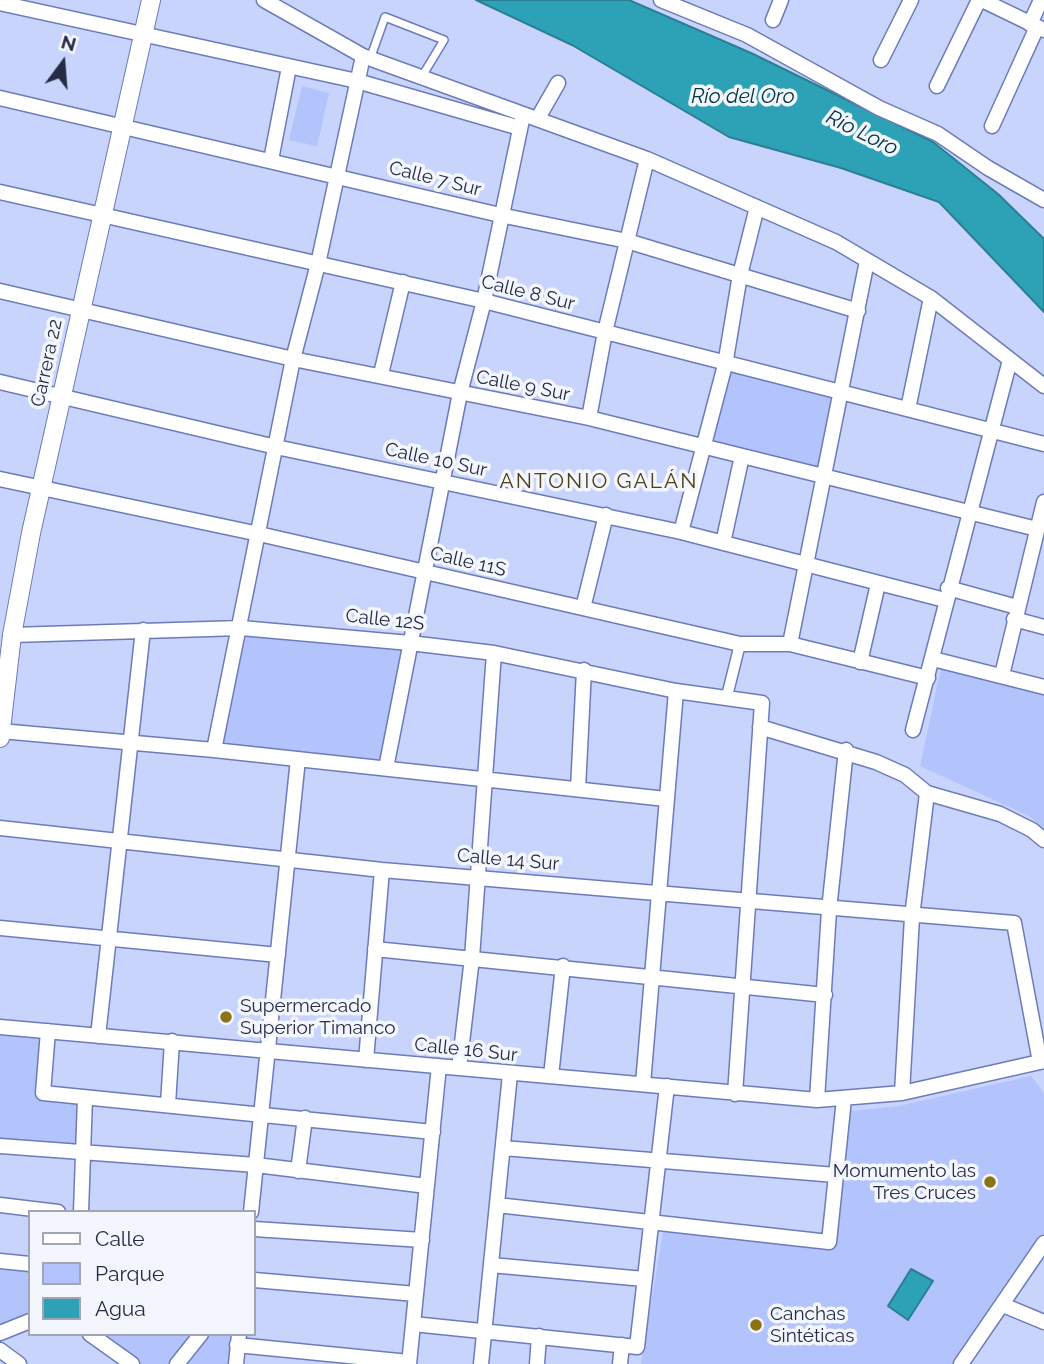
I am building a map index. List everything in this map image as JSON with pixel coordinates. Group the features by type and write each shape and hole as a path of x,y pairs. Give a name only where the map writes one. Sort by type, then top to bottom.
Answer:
{"street":[{"name":"Carrera 22","path":"0,738 6,635 42,488 120,126 151,0"},
{"path":"264,0 366,57 521,122"},
{"path":"661,0 747,35 879,108 938,134 988,168 1044,200"},
{"path":"773,20 781,0"},
{"path":"881,60 911,0"},
{"path":"937,86 981,0 1037,27"},
{"path":"992,126 1037,27 1041,0"},
{"path":"0,3 357,81 521,122 538,118 647,159 836,242 931,298 1044,386"},
{"path":"214,750 241,628 293,359 318,264 357,81 366,57"},
{"path":"271,160 289,66"},
{"path":"538,118 558,83"},
{"name":"Calle 7 Sur","path":"0,98 500,215 627,241 858,311"},
{"path":"386,768 460,393 484,301 521,122"},
{"path":"589,418 605,332 647,159"},
{"name":"Calle 8 Sur","path":"0,192 484,301 725,365 1044,444"},
{"path":"681,532 725,365 740,275 757,207"},
{"path":"790,644 826,477 867,261"},
{"path":"381,374 403,282"},
{"name":"Calle 9 Sur","path":"0,291 293,359 381,374 460,393 589,418 1037,529"},
{"path":"908,409 931,298"},
{"path":"913,730 933,659 946,594 1010,360"},
{"name":"Calle 10 Sur","path":"0,382 276,447 681,532 878,584 946,594 1016,613 1044,627"},
{"path":"723,542 742,456"},
{"name":"Calle 11S","path":"0,479 259,534 740,644 790,644 928,678"},
{"path":"1002,675 1044,502"},
{"path":"583,608 606,515"},
{"path":"860,662 878,584"},
{"name":"Calle 12S","path":"6,635 241,628 494,653 676,691 762,703 760,727"},
{"path":"98,1036 144,630"},
{"path":"727,696 740,644"},
{"path":"458,1068 472,958 494,653"},
{"path":"933,659 1044,687"},
{"path":"578,789 584,670"},
{"path":"643,1084 676,691"},
{"path":"735,1094 760,727 846,750 905,775 927,793 1000,814 1032,830 1044,840"},
{"path":"0,731 214,750 666,799"},
{"path":"817,1100 829,910 846,750"},
{"path":"251,1210 298,759"},
{"path":"902,1093 912,917 927,793"},
{"name":"Calle 14 Sur","path":"0,828 288,857 382,870 912,917 1014,923 1042,1062"},
{"path":"366,1060 382,870"},
{"path":"0,928 278,955"},
{"path":"375,948 825,995"},
{"path":"551,1076 563,966"},
{"name":"Calle 16 Sur","path":"0,1027 817,1100 902,1093 1042,1062"},
{"path":"48,1031 43,1093 433,1132"},
{"path":"168,1104 172,1041"},
{"path":"236,1364 238,1340 409,1363 439,1066"},
{"path":"481,1364 510,1074"},
{"path":"413,1324 637,1347 667,1086"},
{"path":"81,1210 85,1098"},
{"path":"497,1205 829,1242 844,1099"},
{"path":"298,1171 305,1118"},
{"path":"0,1146 256,1166 427,1186"},
{"path":"503,1148 836,1175"},
{"path":"0,1205 41,1210"},
{"path":"256,1229 422,1240"},
{"path":"962,1364 1043,1245"},
{"path":"0,1261 28,1264"},
{"path":"491,1265 644,1279"},
{"path":"256,1280 416,1294"},
{"path":"1003,1305 1044,1322"},
{"path":"0,1333 28,1322"},
{"path":"93,1336 132,1364"},
{"path":"177,1364 199,1336"},
{"path":"537,1364 539,1336"},
{"path":"620,1364 622,1345"},
{"path":"0,1350 19,1364"}],"lane":[{"path":"366,57 385,17 444,40 420,79"}],"green space":[{"path":"302,86 329,93 317,146 289,140"},
{"path":"725,365 842,393 826,476 704,447"},
{"path":"246,634 402,647 380,763 222,746"},
{"path":"941,668 1044,694 1044,830 1031,817 920,766"},
{"path":"0,1030 47,1034 39,1094 81,1101 81,1150 0,1143"},
{"path":"1031,1076 1044,1093 1044,1234 957,1364 641,1364 663,1232 828,1248 844,1112 899,1106"},
{"path":"0,1263 28,1266 28,1318 0,1330"},
{"path":"97,1336 231,1336 228,1364 135,1364"}],"water":[{"name":"Río del Oro","path":"476,0 629,0 751,53 933,142 998,194 1044,239 1044,312 939,202 841,168 729,137 572,45"},
{"path":"911,1269 933,1281 908,1320 888,1306"}],"place":[{"name":"Supermercado Superior Timanco","path":"226,1017"},
{"name":"Momumento las Tres Cruces","path":"990,1182"},
{"name":"Canchas Sintéticas","path":"756,1325"}],"district":[{"name":"ANTONIO GALÁN","path":"599,482"}],"water label":[{"name":"Río Loro","path":"862,133"}]}
